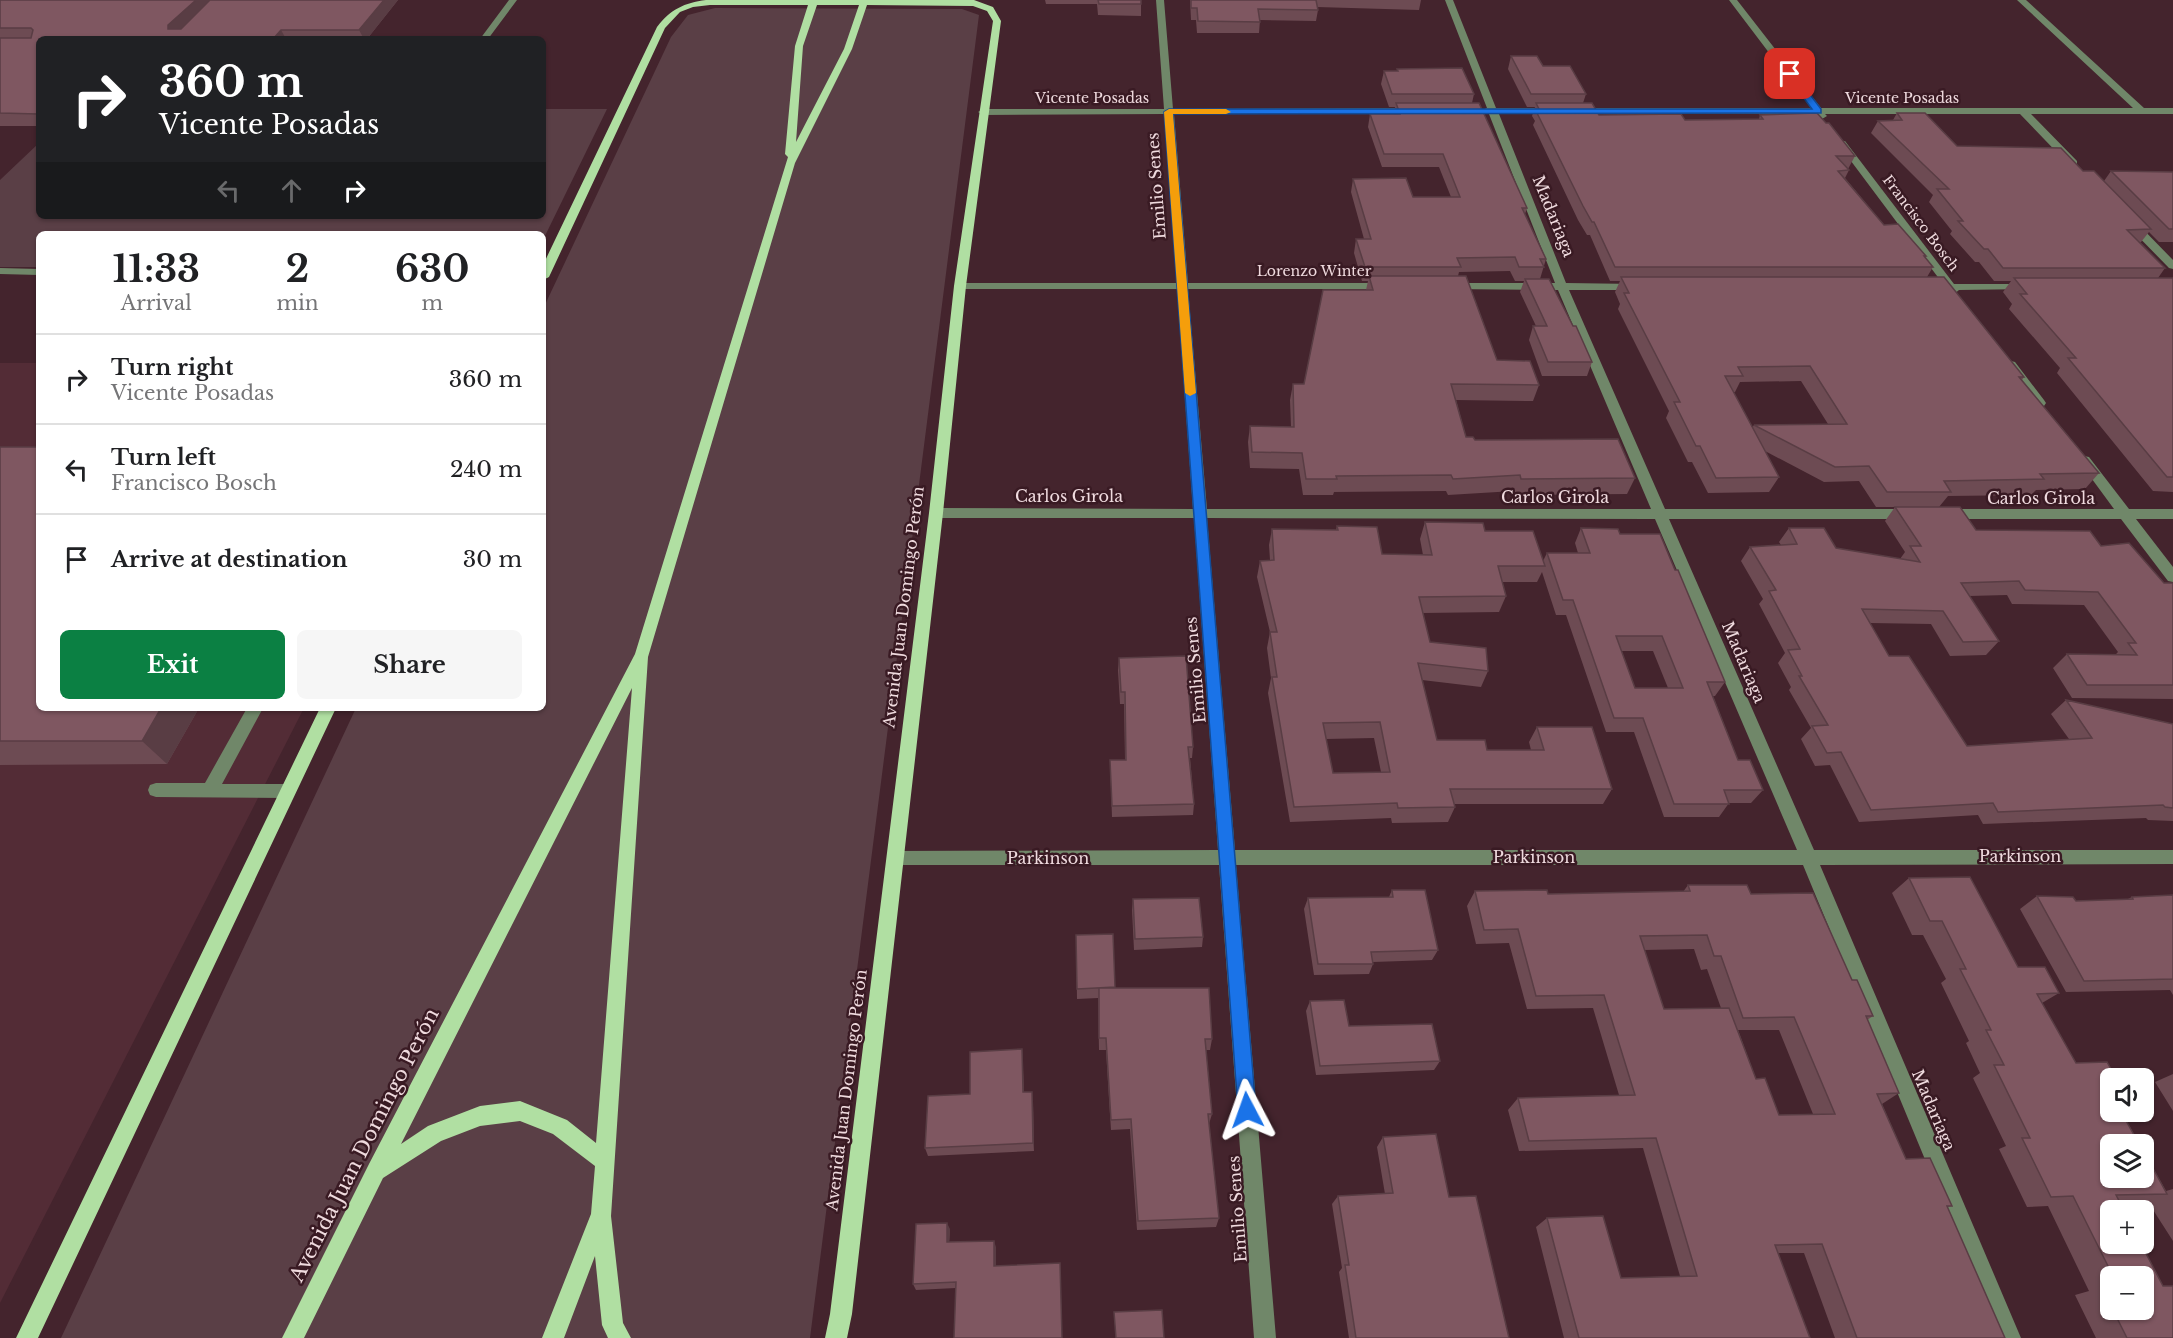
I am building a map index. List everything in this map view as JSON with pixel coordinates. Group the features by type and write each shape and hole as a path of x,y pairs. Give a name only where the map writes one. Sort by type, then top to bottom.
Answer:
{"main road":[{"name":"Avenida Juan Domingo Perón","path":"790,163 800,46 813,1"},
{"path":"546,271 661,27 674,10 710,2 865,1"},
{"name":"Avenida Juan Domingo Perón","path":"293,1338 376,1171 642,654 790,163 848,49 865,1 974,3 990,9 997,21 960,286 936,513 841,1314 836,1338"},
{"name":"Avenida Juan Domingo Perón","path":"553,1338 601,1214 642,654"},
{"path":"27,1338 327,711"},
{"path":"376,1171 435,1133 480,1116 520,1111 560,1127 604,1161"},
{"path":"601,1214 613,1325 620,1338"}],"street":[{"path":"486,36 513,0"},
{"name":"Emilio Senes","path":"1160,0 1265,1338"},
{"name":"Madariaga","path":"1449,0 1562,287 1808,856 2010,1338"},
{"name":"Francisco Bosch","path":"1733,0 1954,292"},
{"path":"2021,0 2142,111"},
{"name":"Vicente Posadas","path":"983,112 1420,111"},
{"name":"Vicente Posadas","path":"1468,111 2173,111"},
{"path":"2023,111 2081,171"},
{"path":"2123,214 2173,266"},
{"path":"0,271 36,272"},
{"name":"Lorenzo Winter","path":"960,286 1396,286"},
{"path":"1443,286 1645,287"},
{"path":"1915,287 1954,292 2033,287"},
{"path":"2002,353 2045,410"},
{"path":"2074,448 2173,577"},
{"name":"Carlos Girola","path":"936,513 2173,514"},
{"path":"210,790 253,711"},
{"path":"156,790 287,791"},
{"name":"Parkinson","path":"895,858 2173,857"}],"shaded area":[{"path":"715,8 962,9 979,15 810,1338 61,1338 355,711 546,711 546,303 671,37 688,15"},
{"path":"546,109 607,109 546,234 546,231 36,231 36,267 0,267 0,180 36,146 36,219 546,219"},
{"path":"0,363 36,363 36,711 302,711 0,1303"}],"building":[{"path":"0,0 196,0 168,25 168,29 181,29 210,0 384,0 359,30 281,30 276,36 36,36 36,114 0,113 0,38 31,38 33,30 31,28 0,28"},
{"path":"1098,0 1141,0 1141,4 1099,4"},
{"path":"1191,0 1316,0 1318,10 1258,9 1260,22 1198,21 1197,8 1191,8"},
{"path":"1511,56 1537,56 1543,66 1570,66 1586,94 1531,94"},
{"path":"1462,68 1474,94 1392,94 1384,71 1398,71 1397,69"},
{"path":"1396,103 1479,103 1527,208 1522,208 1546,259 1540,259 1544,267 1519,267 1515,257 1457,258 1461,267 1365,267 1356,239 1371,239 1353,179 1406,178 1413,197 1460,197 1443,154 1384,154 1370,114 1400,114"},
{"path":"1536,103 1592,103 1599,115 1681,114 1685,120 1763,119 1760,115 1817,113 1826,123 1829,123 1855,156 1836,156 1849,170 1838,171 1884,225 1898,224 1933,267 1615,267 1537,113 1541,113"},
{"path":"1897,113 1925,113 1957,146 2061,148 2083,171 2094,171 2151,229 2127,230 2165,268 2003,268 1988,249 1984,249 1958,221 1963,221 1937,189 1949,189 1878,121 1902,120"},
{"path":"2111,171 2173,172 2173,229 2169,229"},
{"path":"1369,276 1466,276 1497,360 1530,361 1539,385 1451,384 1466,437 1473,437 1475,440 1618,439 1635,478 1521,479 1520,475 1453,479 1451,475 1336,476 1337,479 1306,479 1302,453 1252,452 1250,426 1294,427 1293,384 1304,384 1323,290 1373,290"},
{"path":"1621,277 1944,277 2024,377 2019,377 2099,473 2040,474 2044,479 1944,481 1951,492 1887,492 1869,466 1835,467 1754,425 1847,424 1810,366 1738,367 1743,376 1725,376 1779,477 1716,478 1700,446 1696,446 1674,402 1680,402 1624,293 1629,293"},
{"path":"2014,278 2173,278 2173,477 2167,477 2068,358 2076,358 2020,294 2027,294"},
{"path":"1525,279 1549,279 1573,326 1576,326 1592,362 1548,362 1533,326 1547,326"},
{"path":"0,447 36,447 36,711 159,711 142,741 0,741"},
{"path":"1895,507 1960,507 1976,530 2090,531 2101,546 2129,543 2164,583 2173,583 2173,685 2087,685 2067,654 2137,655 2128,643 2136,643 2098,592 2025,590 2019,581 1961,583 1999,641 1963,642 1943,611 1862,609 1889,656 1909,656 1967,746 2092,738 2066,700 2173,724 2173,808 2163,805 1998,812 1993,803 1871,810 1841,752 1827,753 1812,726 1828,725 1799,676 1802,676 1788,650 1800,649 1769,591 1776,590 1750,547 1797,544 1789,528 1824,528 1836,548 1920,562 1910,546 1921,546"},
{"path":"1425,522 1483,523 1485,531 1533,531 1545,566 1498,566 1506,596 1419,597 1430,642 1486,648 1488,671 1418,663 1437,740 1485,740 1487,750 1544,750 1537,727 1592,727 1612,789 1450,789 1455,807 1398,808 1397,803 1294,807 1272,677 1277,677 1270,632 1277,632 1260,561 1274,560 1272,529 1338,530 1337,526 1377,527 1382,554 1432,555","holes":["1380,722 1390,772 1333,773 1323,723"]},
{"path":"1581,528 1618,529 1620,534 1660,534 1675,570 1678,570 1725,682 1707,682 1738,760 1750,760 1763,790 1724,790 1729,804 1674,804 1643,718 1614,718 1573,600 1563,600 1547,553 1590,553","holes":["1616,636 1662,636 1683,688 1635,688"]},
{"path":"1186,656 1193,747 1188,747 1194,804 1112,806 1110,760 1126,760 1125,692 1121,692 1119,658"},
{"path":"1970,877 2018,967 2045,967 2059,993 2037,994 2076,1063 2107,1062 2110,1068 2100,1068 2100,1122 2127,1122 2133,1134 2100,1134 2100,1188 2154,1188 2154,1170 2167,1194 2116,1195 2119,1200 2100,1200 2100,1250 2073,1196 2051,1197 2022,1138 2030,1138 1994,1065 2004,1065 1986,1030 1991,1030 1960,969 1966,969 1942,921 1930,921 1909,878"},
{"path":"1688,885 1747,885 1751,894 1813,893 1852,980 1857,980 1873,1016 1866,1016 1899,1093 1877,1094 1906,1159 1930,1158 1952,1206 1947,1206 2005,1338 1857,1338 1822,1244 1775,1245 1810,1338 1579,1338 1547,1218 1603,1216 1621,1278 1697,1276 1656,1138 1529,1141 1518,1098 1635,1095 1604,995 1536,996 1518,929 1484,930 1475,891 1547,890 1548,894 1690,891","holes":["1707,935 1714,956 1721,956 1743,1018 1794,1017 1835,1114 1779,1115 1765,1078 1756,1079 1729,1008 1664,1009 1640,936"]},
{"path":"1392,890 1425,890 1438,950 1371,952 1373,964 1318,964 1308,898 1393,897"},
{"path":"2173,895 2173,979 2084,981 2037,896 2073,897 2076,901"},
{"path":"1199,898 1203,937 1135,939 1133,899"},
{"path":"1113,934 1115,987 1077,989 1076,935"},
{"path":"1099,988 1209,988 1212,1039 1205,1039 1212,1114 1208,1114 1219,1218 1138,1221 1131,1119 1111,1120 1106,1038 1099,1038"},
{"path":"1344,1000 1349,1026 1432,1024 1440,1061 1320,1066 1310,1001"},
{"path":"1022,1049 1023,1092 1032,1092 1033,1143 925,1148 928,1096 970,1094 970,1052"},
{"path":"1436,1134 1449,1197 1476,1196 1509,1338 1356,1338 1345,1265 1349,1265 1338,1196 1393,1193 1383,1137"},
{"path":"947,1223 947,1242 994,1241 994,1266 1060,1263 1062,1338 954,1338 956,1282 913,1284 916,1224"},
{"path":"2102,1254 2146,1254 2153,1266 2108,1266"},
{"path":"2154,1269 2163,1286 2173,1286 2173,1338 2127,1338 2118,1320 2154,1320"},
{"path":"1162,1310 1164,1338 1116,1338 1114,1312"}],"slow traffic":[{"path":"1190,393 1169,112 1226,112"}],"route":[{"path":"1247,1110 1169,112 1818,111 1790,74"}]}
